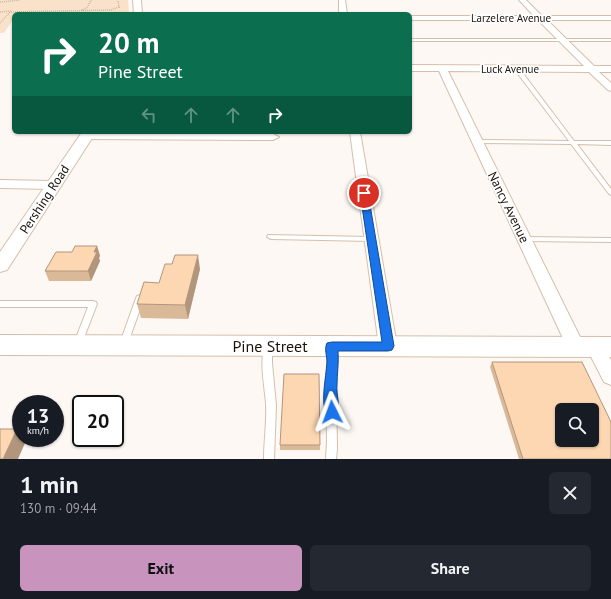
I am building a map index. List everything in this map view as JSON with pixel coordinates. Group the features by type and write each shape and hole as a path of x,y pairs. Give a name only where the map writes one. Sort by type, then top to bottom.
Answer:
{"main road":[{"name":"Pine Street","path":"0,345 594,347"}],"street":[{"path":"137,0 138,12"},
{"path":"342,0 343,12"},
{"path":"522,0 611,88"},
{"name":"Larzelere Avenue","path":"412,18 611,18"},
{"name":"Luck Avenue","path":"412,68 611,69"},
{"name":"Nancy Avenue","path":"442,68 525,240 594,347 611,377"},
{"path":"355,134 388,346"},
{"path":"87,135 273,137"},
{"name":"Pershing Road","path":"0,266 5,252 54,185 87,135"},
{"path":"0,184 54,185"}],"lane":[{"path":"412,40 611,40"},
{"path":"517,69 611,193"},
{"path":"477,142 611,143"},
{"path":"271,237 371,239"},
{"path":"525,240 611,240"},
{"path":"123,345 142,292"},
{"path":"0,304 93,304 77,345"},
{"path":"268,346 267,363 271,405 269,459"},
{"path":"331,459 334,438 330,387 333,362 332,346"}],"path":[{"path":"0,2 20,0"},
{"path":"71,11 87,8 91,0"},
{"path":"0,12 111,10 118,7 118,0"},
{"path":"0,23 10,12 16,11"}],"shaded area":[{"path":"0,0 128,0 129,12 12,12 12,21 4,33 0,33"}],"building":[{"path":"75,246 97,246 94,252 97,252 88,271 45,271 56,252 72,252"},
{"path":"175,255 198,255 185,305 137,304 144,282 159,283 165,264 172,264"},
{"path":"492,362 582,362 611,422 611,459 523,459"},
{"path":"284,374 319,374 320,445 280,445"},
{"path":"0,429 12,429 12,440 3,459 0,459"}],"route":[{"path":"332,412 330,387 333,362 332,346 388,346 364,193"}]}
